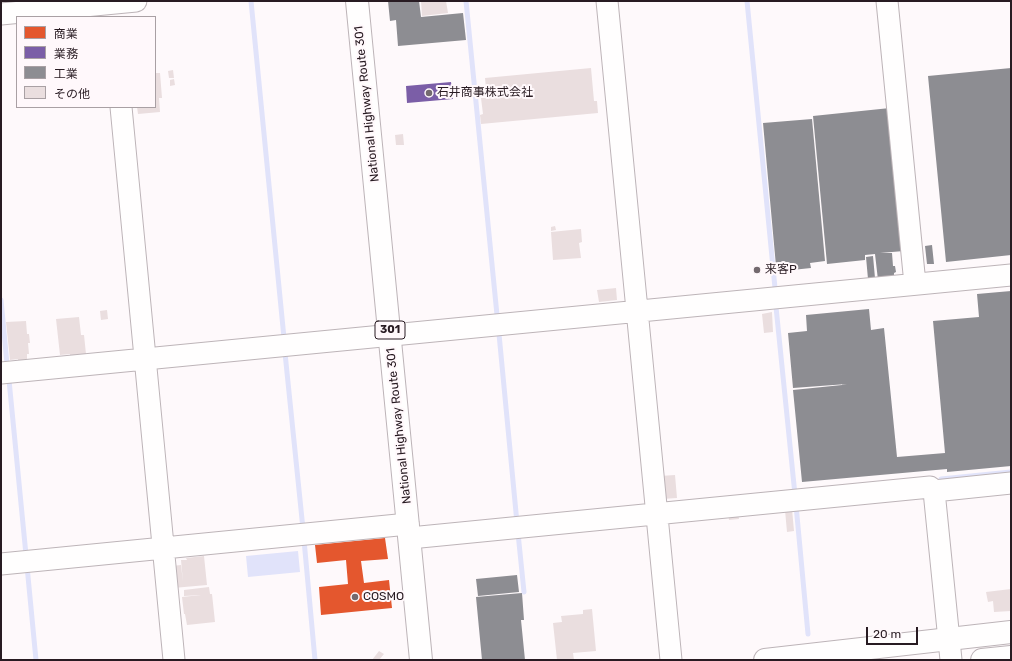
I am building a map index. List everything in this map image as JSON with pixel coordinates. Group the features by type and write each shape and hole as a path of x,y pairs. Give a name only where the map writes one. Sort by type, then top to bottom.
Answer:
{"main road":[{"name":"National Highway Route 301","path":"357,1 422,660"},
{"path":"765,660 950,649 1011,632"},
{"path":"982,660 1011,657"}],"street":[{"path":"1,14 111,7 136,1"},
{"path":"607,1 671,660"},
{"path":"887,1 914,284"},
{"path":"121,108 174,660"},
{"path":"1,373 1011,275"},
{"path":"934,491 1011,483"},
{"path":"1,564 164,548 657,514 930,487 934,491 950,649"}],"water":[{"path":"298,551 300,572 248,577 246,556"}],"building: 商業":[{"path":"385,538 388,559 361,561 364,583 389,580 392,608 321,615 319,587 348,584 346,560 317,563 315,545"}],"building: 業務":[{"path":"451,82 453,99 407,103 406,86"}],"building: 工業":[{"path":"388,1 419,1 421,17 463,13 466,40 398,46 396,20 390,21"},
{"path":"1011,68 1011,255 946,262 928,76"},
{"path":"890,108 904,251 880,253 892,253 893,266 895,266 896,272 894,273 894,278 878,280 875,254 865,255 865,260 827,264 813,116"},
{"path":"812,119 825,261 810,263 811,268 792,270 792,265 776,266 763,123"},
{"path":"932,245 934,264 927,264 925,246"},
{"path":"873,256 875,278 868,279 866,257"},
{"path":"1011,291 1011,466 947,472 947,469 802,482 793,390 842,385 793,388 788,333 807,331 806,315 869,309 871,330 884,328 897,457 945,453 933,321 979,317 977,294"},
{"path":"517,575 519,592 478,596 476,579"},
{"path":"522,593 524,620 521,620 525,660 482,660 476,597"}],"building: その他":[{"path":"421,1 446,1 448,13 422,16"},
{"path":"591,68 594,101 597,101 598,113 481,124 480,115 483,114 481,98 487,98 485,78"},
{"path":"173,70 174,78 169,78 168,71"},
{"path":"156,73 160,73 162,98 159,98 160,112 138,114 137,108 156,108"},
{"path":"174,79 175,85 170,86 170,80"},
{"path":"403,134 404,145 396,145 395,135"},
{"path":"555,226 556,230 551,231 551,227"},
{"path":"581,229 582,242 579,243 581,258 553,260 551,232"},
{"path":"616,288 617,300 599,302 597,290"},
{"path":"107,310 108,319 101,320 100,311"},
{"path":"772,312 773,332 764,333 762,314"},
{"path":"79,317 81,335 84,335 86,354 70,356 70,354 60,355 56,319"},
{"path":"26,321 27,334 29,334 30,343 28,343 29,354 27,354 27,359 25,359 26,361 18,362 18,359 10,360 6,322"},
{"path":"675,475 677,498 662,499 660,476"},
{"path":"792,509 794,531 787,532 785,510"},
{"path":"738,512 739,519 729,520 728,513"},
{"path":"204,556 207,585 173,588 171,566 181,565 183,582 181,560"},
{"path":"209,587 210,594 212,594 215,622 187,625 182,597 201,595 184,596 184,590"},
{"path":"1011,589 1011,611 994,612 993,601 988,602 986,592"},
{"path":"592,609 596,651 573,653 574,660 557,660 553,623 562,622 561,616 583,614 583,610"},
{"path":"379,651 384,654 379,660 372,660"}],"waterway":[{"path":"251,1 284,338"},
{"path":"466,1 497,315"},
{"path":"747,1 775,288"},
{"path":"1,300 7,364"},
{"path":"776,307 795,495"},
{"path":"499,334 517,523"},
{"path":"285,353 303,529"},
{"path":"9,380 26,555"},
{"path":"941,479 1011,472"},
{"path":"796,505 808,634"},
{"path":"518,533 524,592"},
{"path":"304,540 315,660"},
{"path":"27,566 36,660"}],"place":[{"name":"石井商事株式会社","path":"429,93"},
{"name":"来客P","path":"757,270"},
{"name":"COSMO","path":"355,597"}]}
